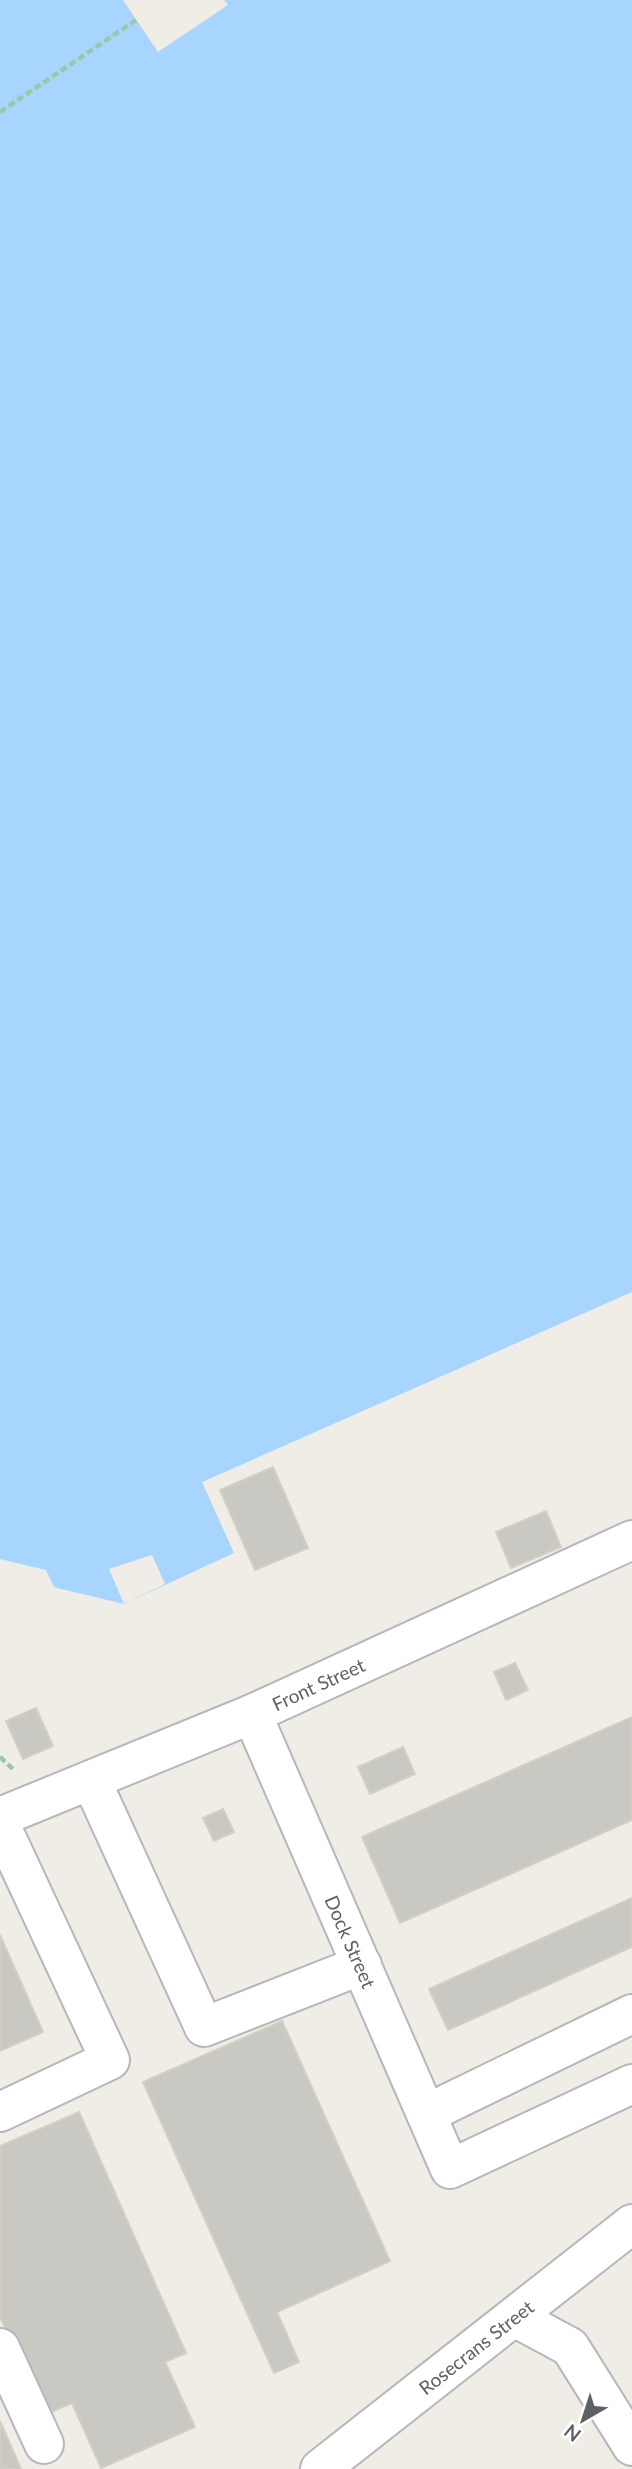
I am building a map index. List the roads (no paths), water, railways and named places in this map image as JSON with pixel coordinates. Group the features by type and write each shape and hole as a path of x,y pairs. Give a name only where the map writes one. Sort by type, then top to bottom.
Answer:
{"street":[{"name":"Front Street","path":"0,1817 252,1714 632,1540"},
{"name":"Dock Street","path":"252,1714 450,2169 632,2084"},
{"path":"91,1780 204,2027 362,1965"},
{"path":"0,1843 7,1839 110,2060 0,2112"},
{"path":"426,2114 632,2014"},
{"name":"Rosecrans Street","path":"320,2469 632,2224"},
{"path":"514,2317 570,2347 632,2446"},
{"path":"0,2348 44,2444"}],"water":[{"path":"0,0 632,0 632,1292 202,1482 234,1553 124,1604 28,1581 0,1580"}]}
